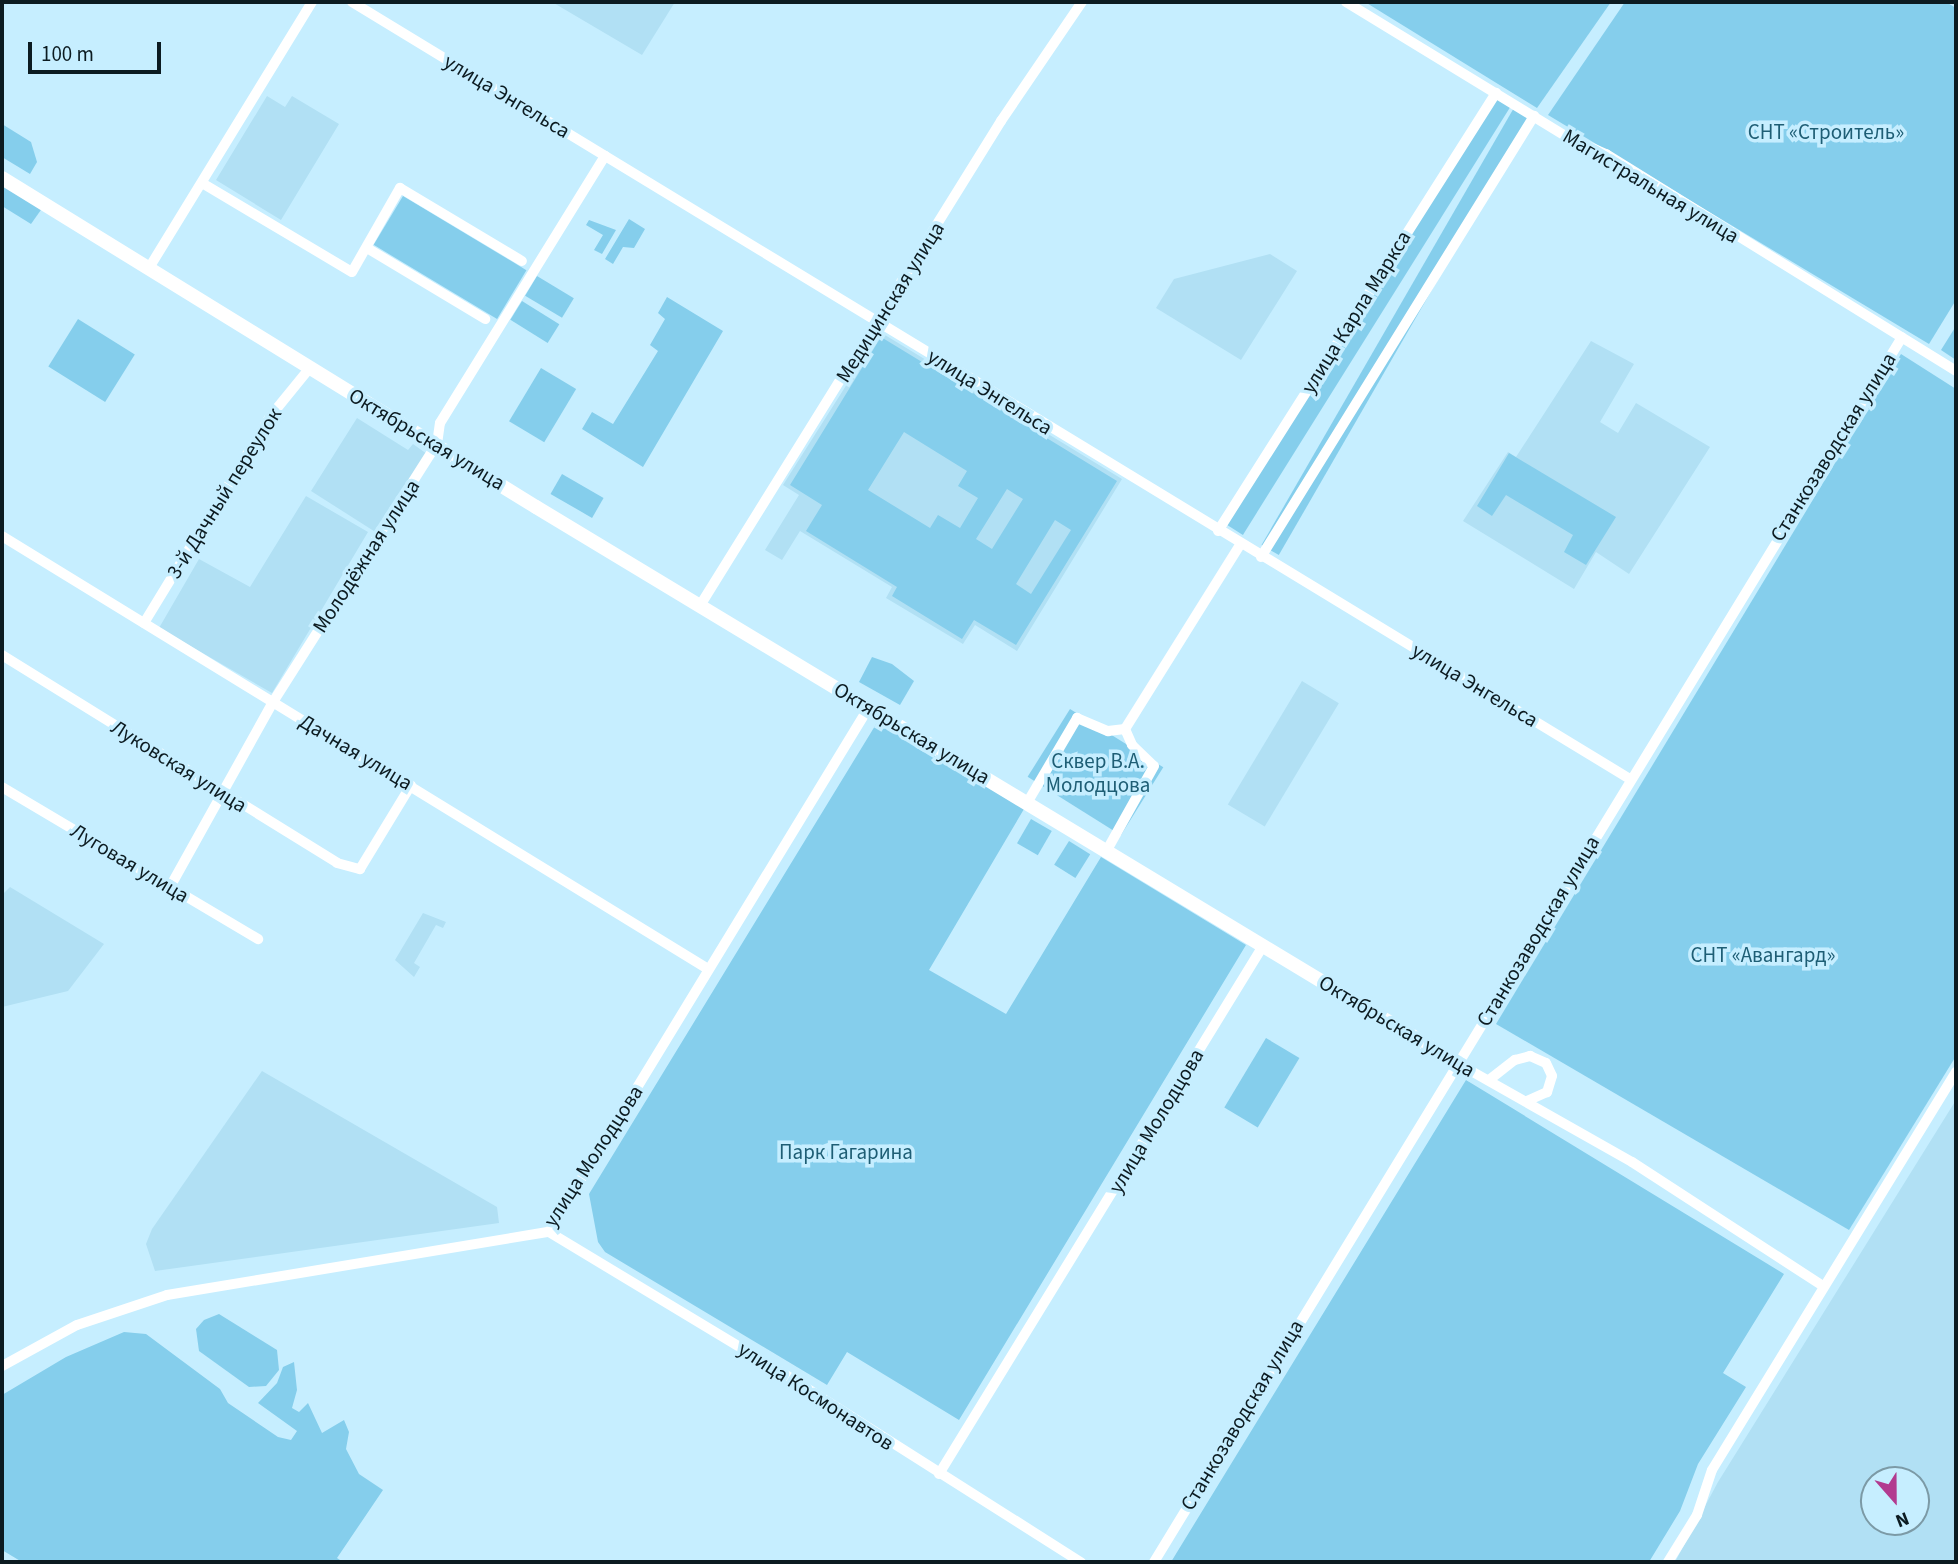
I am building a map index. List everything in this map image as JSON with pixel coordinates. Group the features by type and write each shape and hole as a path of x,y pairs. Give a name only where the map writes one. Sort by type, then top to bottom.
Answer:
{"main road":[{"name":"Октябрьская улица","path":"2,178 309,369 1457,1063"}],"street":[{"path":"149,268 312,2"},
{"name":"улица Энгельса","path":"352,2 1240,545 1630,779"},
{"name":"Медицинская улица","path":"701,604 1001,121 1082,2"},
{"name":"Магистральная улица","path":"1346,2 1534,116 1606,154 1956,371"},
{"name":"улица Карла Маркса","path":"1217,531 1496,93"},
{"path":"1261,557 1534,116"},
{"name":"Молодёжная улица","path":"170,887 273,702 437,444 440,423 605,156"},
{"path":"202,183 352,272 400,188 522,261"},
{"path":"367,248 485,318"},
{"name":"Станкозаводская улица","path":"1154,1562 1902,337"},
{"name":"3-й Дачный переулок","path":"144,623 269,418 309,369"},
{"name":"Дачная улица","path":"2,536 708,969"},
{"path":"1125,729 1240,545"},
{"name":"Луковская улица","path":"2,655 337,863 360,869 411,785"},
{"name":"улица Молодцова","path":"2,1366 77,1325 167,1295 550,1232 869,707"},
{"path":"1027,803 1077,718 1108,731 1125,729"},
{"path":"1106,852 1154,766 1132,745 1125,729"},
{"name":"Луговая улица","path":"2,787 258,939"},
{"name":"улица Молодцова","path":"939,1474 1263,946"},
{"path":"1489,1080 1515,1060 1530,1056 1545,1063 1552,1076 1547,1092 1527,1101"},
{"name":"Октябрьская улица","path":"1457,1063 1527,1101 1823,1286"},
{"path":"1668,1562 1697,1515 1712,1470 1956,1072"},
{"name":"улица Космонавтов","path":"550,1232 778,1370 1081,1562"}],"shaded area":[{"path":"552,2 675,2 642,55"},
{"path":"267,96 285,107 292,96 339,124 281,220 216,180"},
{"path":"1270,254 1297,271 1241,360 1156,308 1174,279"},
{"path":"880,332 1122,479 1017,651 975,625 963,644 886,598 892,587 800,531 782,560 765,550 799,495 783,485"},
{"path":"1591,341 1634,364 1600,422 1618,433 1636,403 1710,447 1629,574 1596,552 1574,589 1463,521 1508,452 1516,457"},
{"path":"357,418 408,450 413,444 427,454 377,533 311,491"},
{"path":"306,496 368,532 272,693 159,628 199,559 250,587"},
{"path":"1302,681 1339,703 1265,827 1228,804"},
{"path":"10,887 104,944 68,991 2,1007 2,895"},
{"path":"423,913 446,922 443,928 436,925 414,963 420,967 414,977 395,960"},
{"path":"262,1071 497,1207 499,1223 155,1271 146,1244 152,1229"},
{"path":"1956,1100 1956,1562 1675,1562 1718,1482"}],"green space":[{"path":"1365,2 1611,2 1537,108"},
{"name":"СНТ «Строитель»","path":"1625,2 1946,2 1956,8 1956,300 1929,344 1548,115"},
{"path":"1496,94 1512,104 1243,535 1227,525"},
{"path":"1515,106 1532,116 1279,555 1262,545"},
{"path":"2,124 31,142 37,162 30,174 2,157"},
{"path":"2,182 43,207 31,224 2,206"},
{"path":"403,196 526,270 497,319 374,245"},
{"path":"629,219 645,229 634,248 623,247 613,264 605,259"},
{"path":"589,220 616,230 602,254 594,250 603,235 586,225"},
{"path":"537,276 574,298 562,318 525,296"},
{"path":"667,297 723,331 643,467 582,429 592,412 613,424 658,351 650,345 665,319 658,313"},
{"path":"522,301 559,324 548,343 510,320"},
{"path":"78,319 135,355 105,402 48,366"},
{"path":"1956,326 1956,360 1941,350"},
{"path":"881,337 1117,481 1016,645 974,620 962,639 892,596 897,587 806,531 822,505 790,485","holes":["904,432 967,471 958,486 978,498 960,528 938,515 930,528 868,490","1007,489 1023,499 992,549 976,539","1055,520 1071,530 1031,594 1016,584"]},
{"name":"СНТ «Авангард»","path":"1901,354 1956,389 1956,1056 1849,1230 1496,1024"},
{"path":"541,368 576,389 544,442 509,421"},
{"path":"1509,453 1616,517 1586,565 1564,552 1573,535 1506,495 1492,516 1477,506"},
{"path":"562,474 604,498 592,518 550,494"},
{"path":"872,657 892,664 914,681 900,705 859,682"},
{"name":"Сквер В.А. Молодцова","path":"1070,709 1163,767 1121,835 1028,777"},
{"name":"Парк Гагарина","path":"878,721 1024,809 929,970 1006,1014 1101,857 1246,945 959,1420 847,1352 827,1385 605,1252 598,1242 589,1194"},
{"path":"1031,819 1052,831 1038,855 1017,843"},
{"path":"1069,841 1090,854 1075,878 1054,865"},
{"path":"1266,1038 1299,1058 1258,1128 1224,1107"},
{"path":"1466,1080 1784,1274 1723,1373 1746,1387 1698,1464 1680,1511 1649,1562 1171,1562"},
{"path":"219,1314 277,1350 279,1370 266,1386 249,1387 199,1351 196,1329 204,1320"},
{"path":"124,1332 146,1334 220,1389 228,1403 278,1437 291,1440 297,1431 258,1403 277,1383 283,1367 294,1362 297,1390 292,1408 299,1412 308,1403 322,1433 344,1420 349,1432 346,1449 359,1474 383,1490 337,1558 343,1562 22,1562 2,1550 2,1395 66,1357"}]}
